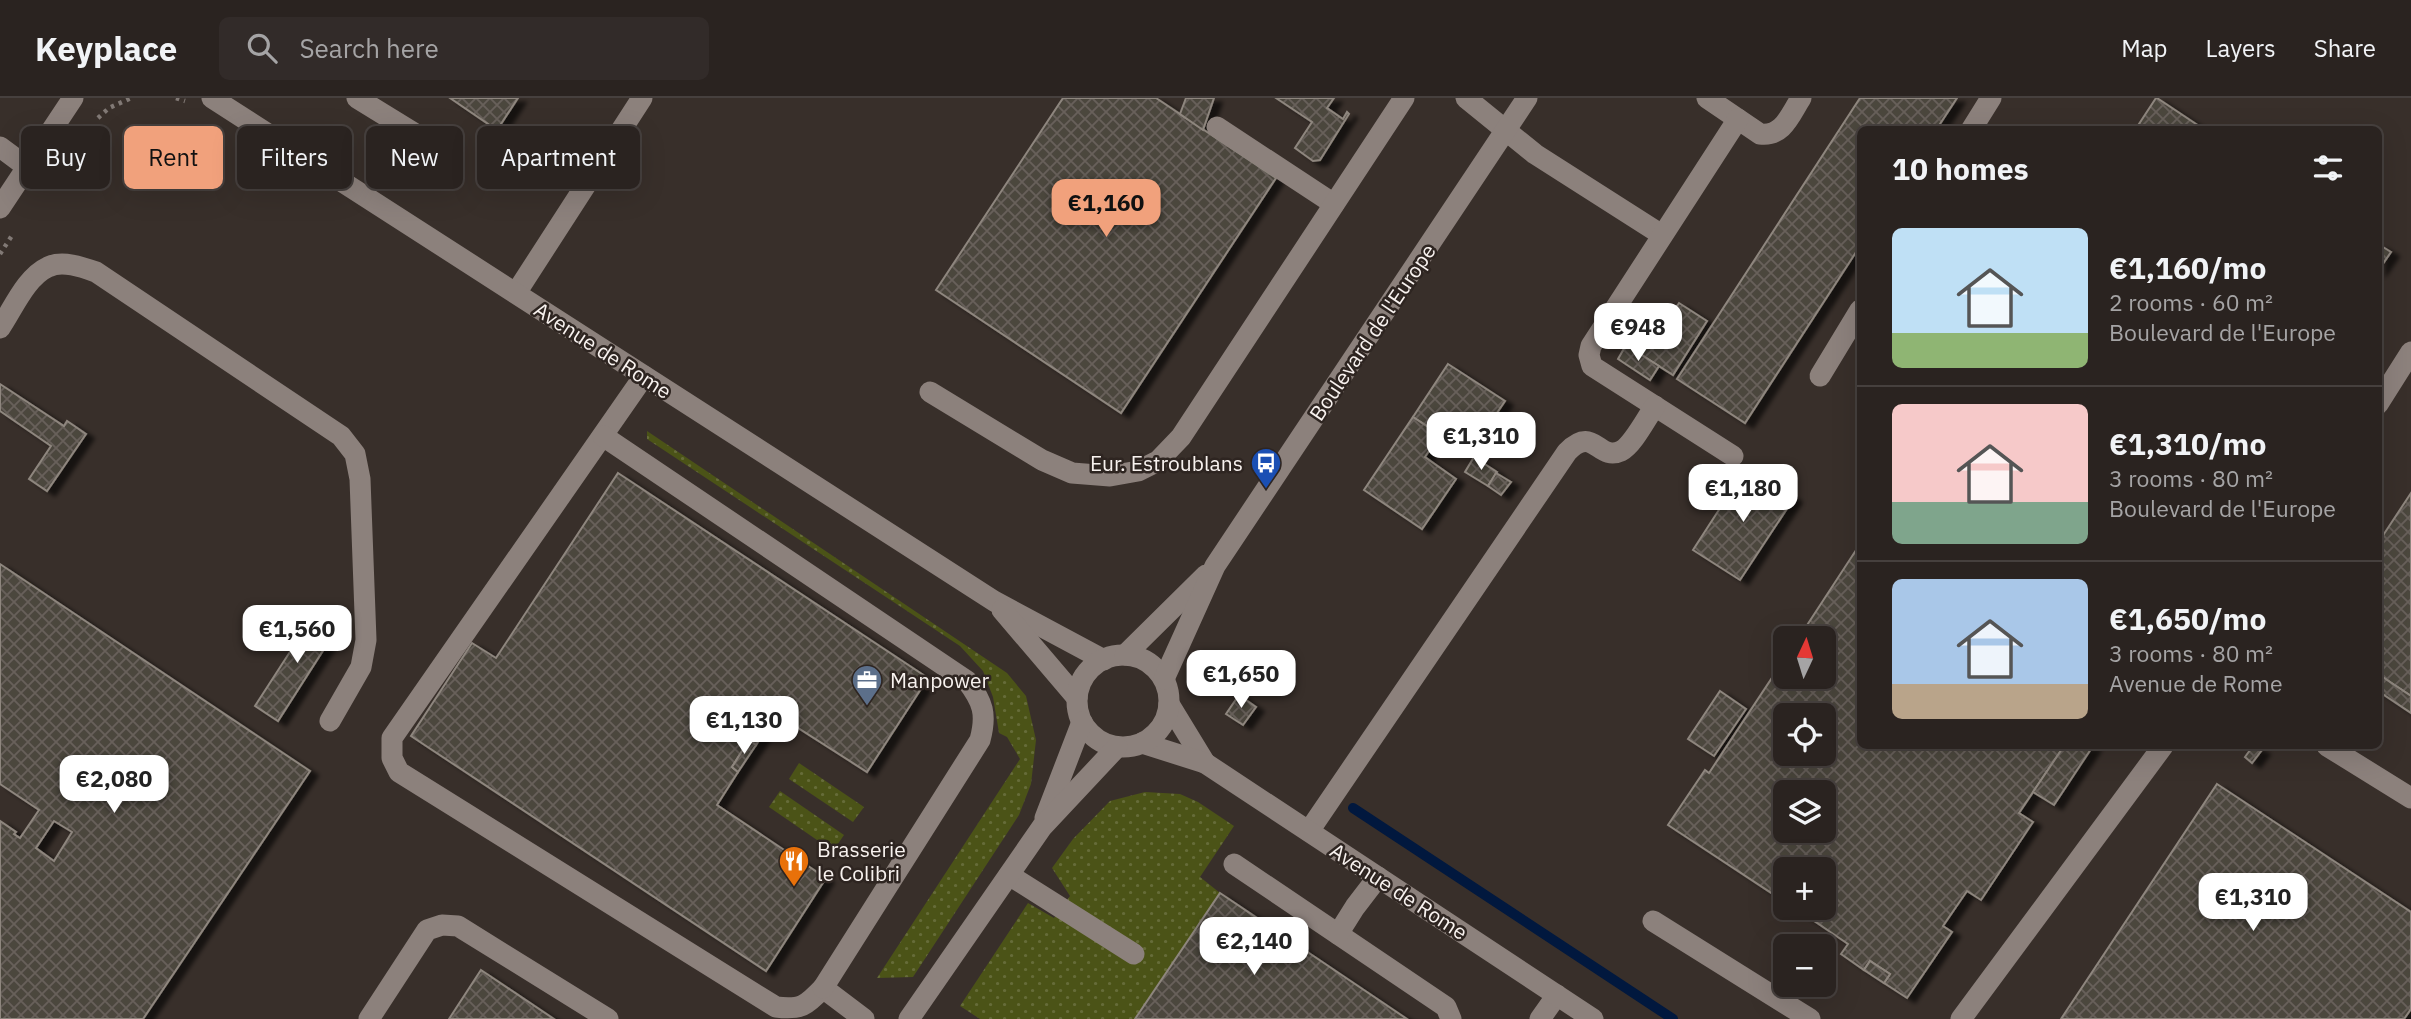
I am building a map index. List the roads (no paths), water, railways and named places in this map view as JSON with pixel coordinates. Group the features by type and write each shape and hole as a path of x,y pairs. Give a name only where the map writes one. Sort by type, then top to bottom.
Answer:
{"street":[{"path":"54,126 73,98"},
{"name":"Avenue de Rome","path":"212,98 994,601 1104,660"},
{"path":"357,98 402,126"},
{"path":"516,293 642,98"},
{"path":"930,392 1042,460 1072,473 1111,476 1138,471 1158,461 1181,437 1404,98"},
{"path":"1466,98 1535,154 1662,235"},
{"name":"Boulevard de l'Europe","path":"1164,679 1215,566 1527,98"},
{"path":"1707,98 1760,134 1771,135 1780,131 1801,98"},
{"path":"1974,126 1991,98"},
{"path":"1733,456 1592,366 1589,355 1591,346 1738,119"},
{"path":"1217,127 1334,204"},
{"path":"0,148 21,163"},
{"path":"0,208 21,176"},
{"path":"0,328 32,280 49,266 74,265 96,272 341,436 355,454 360,479 366,640 361,667 330,721"},
{"path":"1820,376 1857,315"},
{"path":"2382,398 2411,352"},
{"path":"604,436 967,681 979,696 985,721 980,740 823,988 809,1003 794,1009 776,1007 399,772 392,758 393,738 644,376"},
{"path":"1309,831 1567,452 1577,442 1588,440 1610,453 1620,452 1628,446 1655,405"},
{"name":"Boulevard de l'Europe","path":"1125,655 1215,566"},
{"name":"Avenue de Rome","path":"994,601 1077,698"},
{"path":"1125,655 1140,658 1164,679 1169,704 1167,716 1153,737 1142,744 1117,747 1103,743 1091,734 1082,722 1077,698 1085,675 1093,666 1125,655"},
{"name":"Avenue de Rome","path":"1169,704 1205,763"},
{"path":"1042,827 1082,722"},
{"name":"Avenue de Rome","path":"1142,744 1205,763 1593,1019"},
{"path":"909,1019 1042,827 1117,747"},
{"path":"1961,1019 2161,749"},
{"path":"2332,749 2411,798"},
{"path":"1234,864 1446,1007 1451,1019"},
{"path":"1009,875 1134,954"},
{"path":"1338,934 1354,906 1378,877"},
{"path":"1653,921 1810,1019"},
{"path":"369,1019 427,930 442,925 458,926 608,1019"},
{"path":"823,988 864,1019"},
{"path":"1540,1019 1557,995"}],"waterway":[{"path":"1353,808 1673,1019"}],"place":[{"name":"Eur. Estroublans","path":"1266,490"},
{"name":"Manpower","path":"867,707"},
{"name":"Brasserie le Colibri","path":"794,888"}]}
